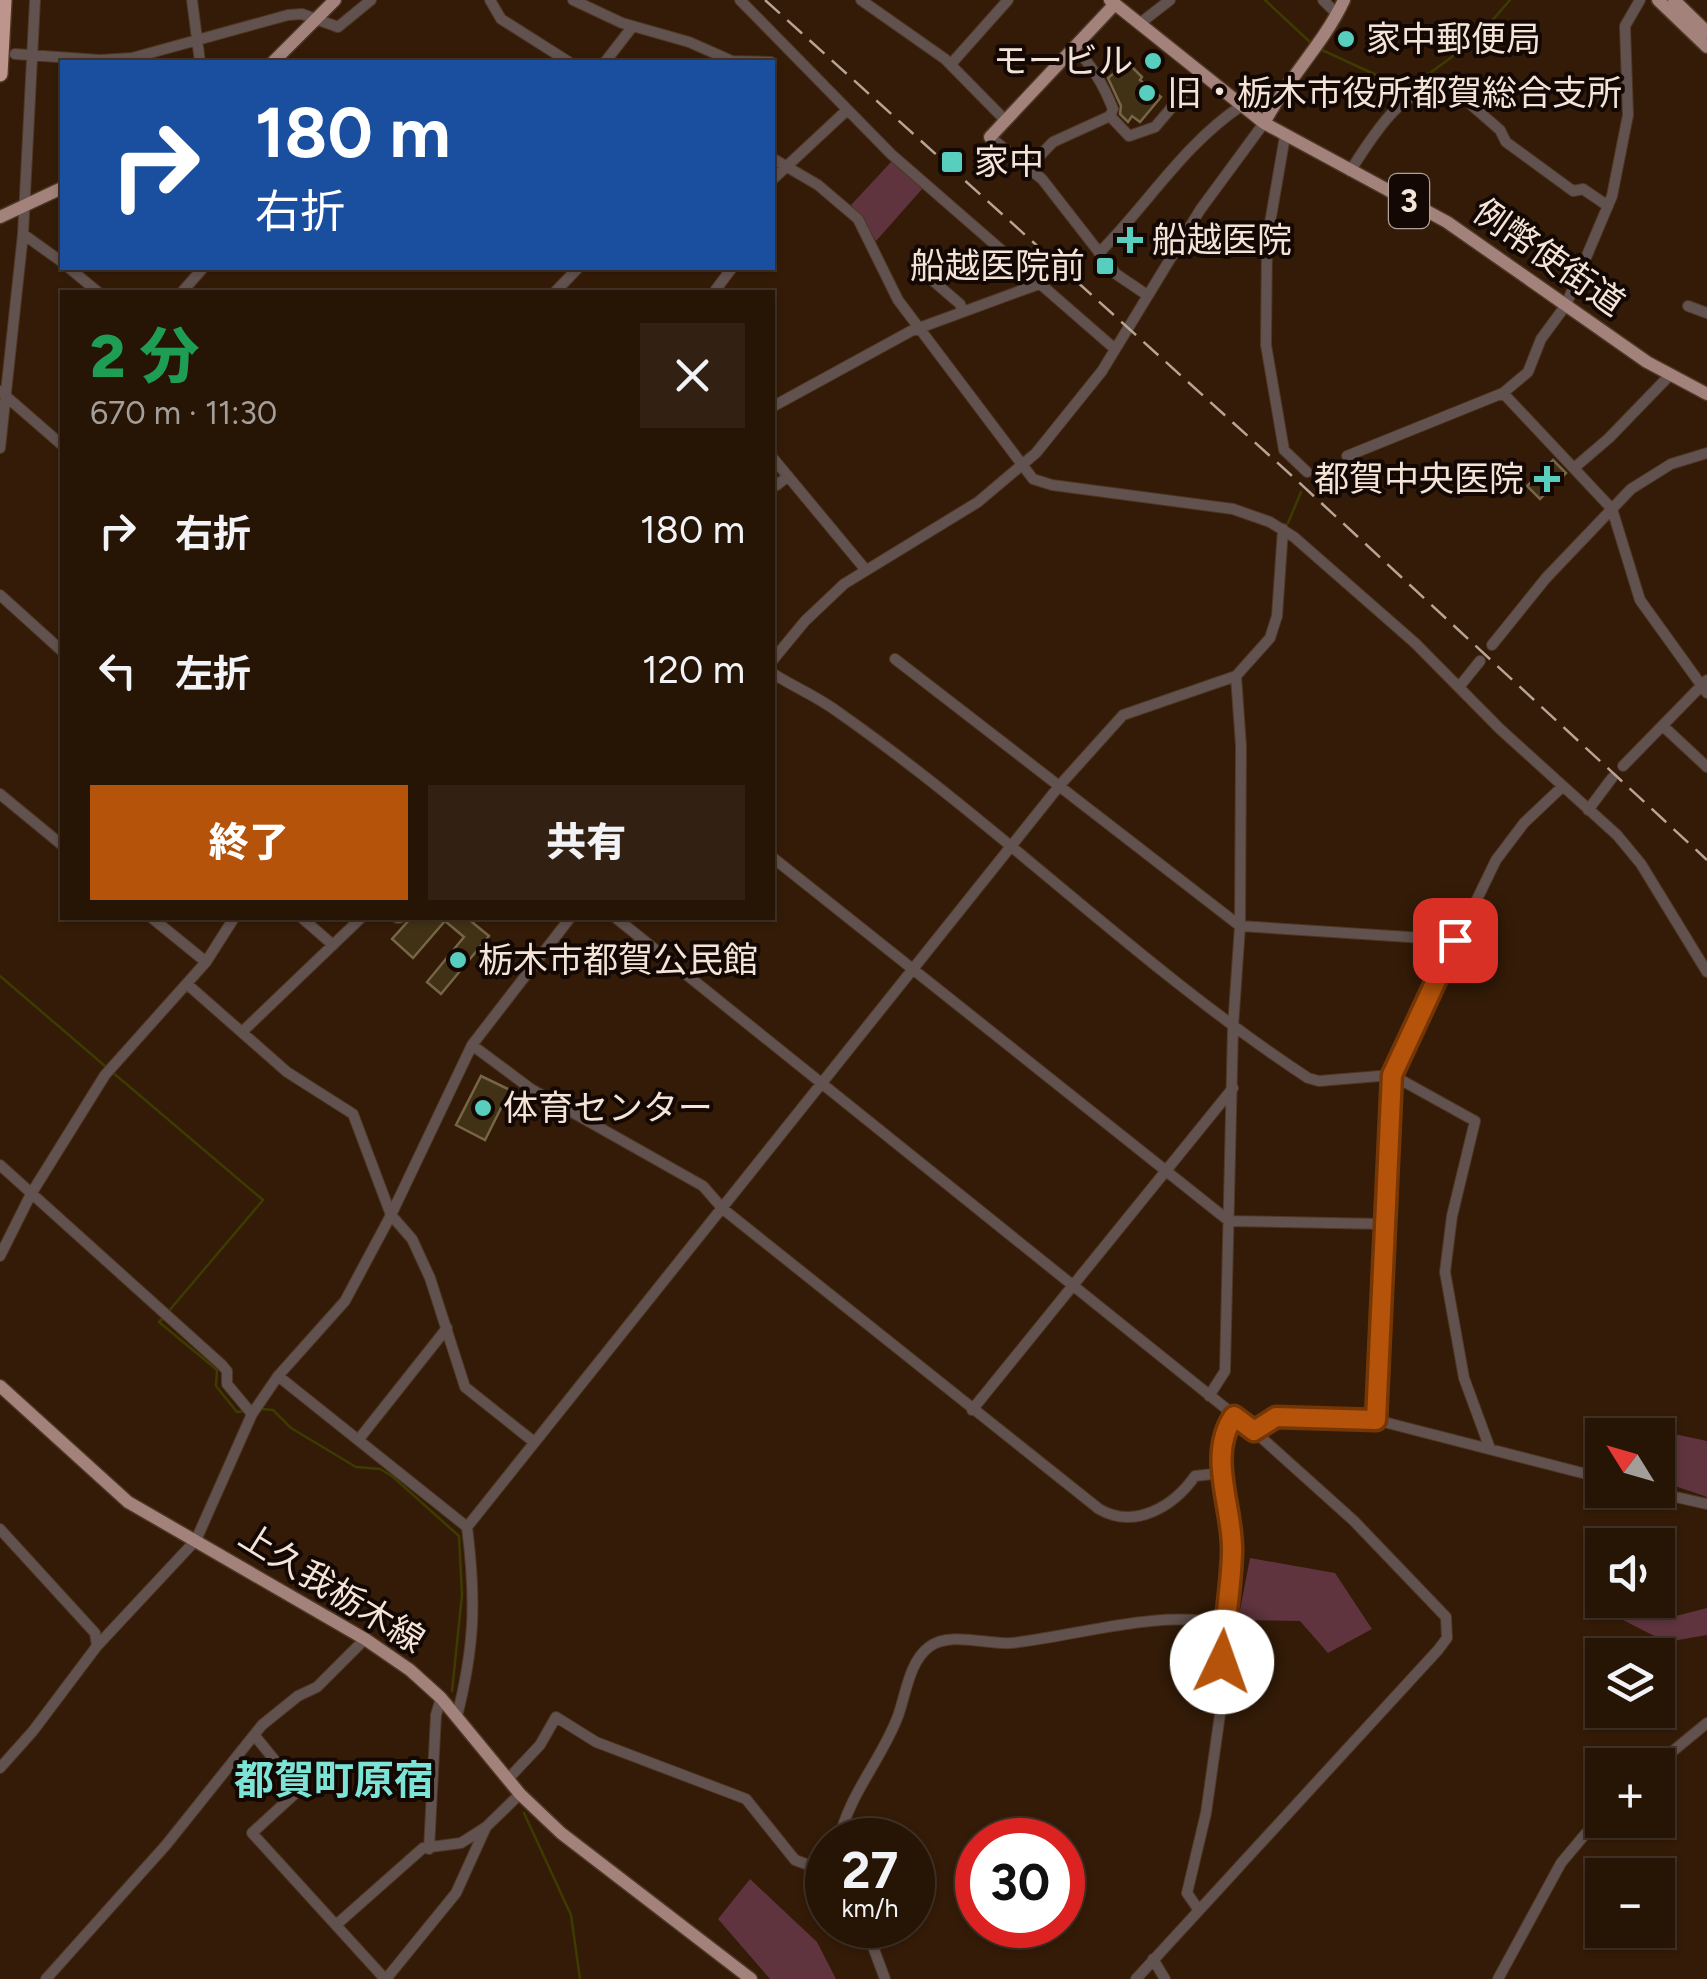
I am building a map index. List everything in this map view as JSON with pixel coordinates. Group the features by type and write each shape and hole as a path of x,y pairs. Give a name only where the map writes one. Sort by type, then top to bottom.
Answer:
{"highway":[{"path":"0,74 4,0"}],"main road":[{"path":"275,60 335,0"},
{"path":"1658,0 1707,47"},
{"path":"1674,0 1707,32"},
{"path":"990,136 1112,2"},
{"name":"例幣使街道","path":"1112,2 1264,123 1447,222 1669,376 1707,394"},
{"path":"1264,123 1340,7"},
{"path":"0,218 60,189"},
{"name":"上久我栃木線","path":"0,1386 128,1502 365,1639 410,1670 442,1698 520,1794 583,1852 751,1979"}],"street":[{"path":"0,448 23,234 35,0"},
{"path":"192,0 200,60"},
{"path":"16,54 115,60 147,55 288,14 302,14 331,26 343,24 371,0"},
{"path":"490,0 501,19 566,60"},
{"path":"573,0 730,60"},
{"path":"740,0 846,111 1115,349"},
{"path":"861,0 951,64 1005,120"},
{"path":"951,64 1008,0"},
{"path":"1140,24 1170,0"},
{"path":"1323,0 1340,7"},
{"path":"1346,456 1503,393 1528,372 1544,335 1566,304 1620,168 1628,116 1625,26 1640,0"},
{"path":"607,60 634,26"},
{"path":"773,60 784,48"},
{"path":"1028,168 1053,142 1110,116 1113,109 1090,64 1074,48"},
{"path":"1110,116 1130,136 1155,127 1200,72"},
{"path":"1350,170 1389,114 1419,88 1445,82 1500,130 1506,142 1573,191 1584,189 1608,206"},
{"path":"1099,254 1182,155 1214,124 1241,106"},
{"path":"775,176 846,111"},
{"path":"775,658 825,600 864,568 978,502 1023,466 1074,408 1200,210 1264,123"},
{"path":"990,136 1042,179 1120,278 1148,295"},
{"path":"1285,136 1268,240 1266,346 1286,453 1307,472"},
{"path":"775,160 818,185 858,218 898,300 1034,479 1052,485 1233,510 1283,529 1415,642 1642,864 1707,972"},
{"path":"23,234 60,261"},
{"path":"70,270 96,290"},
{"path":"184,290 201,270"},
{"path":"556,290 576,270"},
{"path":"932,280 960,304 963,312"},
{"path":"775,406 920,327 1039,284"},
{"path":"1688,306 1707,313"},
{"path":"1574,468 1669,376"},
{"path":"1503,393 1612,510 1640,600 1705,686 1623,766"},
{"path":"3,394 60,440"},
{"path":"1492,645 1546,578 1649,475 1707,453"},
{"path":"775,460 864,568"},
{"path":"775,484 788,476"},
{"path":"457,1716 472,1658 474,1628 467,1526 916,970 1060,785 1123,715 1236,676 1270,638 1277,616 1283,529"},
{"path":"0,595 60,649"},
{"path":"775,640 784,647"},
{"path":"895,659 1240,926 1455,940"},
{"path":"1459,687 1480,662"},
{"path":"775,675 834,708 1233,1027 1308,1078 1319,1081 1392,1075 1476,1120 1452,1216 1445,1272 1464,1378 1489,1446"},
{"path":"1209,1396 1225,1372 1233,1027 1240,926 1242,746 1236,676"},
{"path":"1663,726 1707,767"},
{"path":"1588,810 1612,778"},
{"path":"1376,1420 1392,1075 1496,860 1524,823 1562,788"},
{"path":"0,794 60,842"},
{"path":"775,859 1229,1222 1384,1224"},
{"path":"154,920 206,962"},
{"path":"0,1256 31,1194 105,1075 188,984 233,920"},
{"path":"304,920 333,945"},
{"path":"242,1032 359,920"},
{"path":"0,1768 33,1731 96,1646 196,1540 252,1414 278,1376 344,1301 391,1215 472,1045 568,920"},
{"path":"618,920 1254,1431 1396,1562 1444,1612 1449,1630 1438,1650 1136,1979"},
{"path":"188,984 288,1072 353,1114 391,1215 412,1239 448,1328 465,1388 534,1442"},
{"path":"472,1045 531,1089 704,1186 723,1210 1112,1517 1124,1518 1172,1504 1195,1476 1222,1473"},
{"path":"972,1410 1233,1088"},
{"path":"0,1165 222,1365 227,1371 226,1384 252,1414"},
{"path":"358,1438 448,1328"},
{"path":"278,1376 467,1526"},
{"path":"1198,1909 1187,1893 1208,1800 1222,1700 1232,1545 1222,1473 1224,1433 1234,1416"},
{"path":"1254,1431 1276,1417 1376,1420 1585,1473"},
{"path":"1675,1497 1707,1504"},
{"path":"0,1529 95,1633 96,1646"},
{"path":"847,1818 897,1718 920,1656 932,1644 948,1640 1011,1643 1152,1622 1203,1619 1224,1624"},
{"path":"46,1979 166,1845 262,1725 316,1687 365,1639"},
{"path":"429,1849 436,1715 442,1698"},
{"path":"508,1779 540,1745 556,1717 596,1742 746,1799 795,1860 805,1864"},
{"path":"1675,1749 1707,1723"},
{"path":"256,1736 299,1790 252,1832 385,1979 456,1894 486,1827"},
{"path":"336,1925 423,1848 461,1843 486,1827 520,1794"},
{"path":"1498,1979 1561,1863 1585,1834"},
{"path":"874,1948 885,1979"},
{"path":"1153,1959 1166,1979"}],"shaded area":[{"path":"892,161 923,188 876,241 851,205"},
{"path":"1675,1434 1707,1441 1707,1497 1675,1486"},
{"path":"1250,1558 1335,1573 1372,1629 1328,1653 1300,1621 1238,1620"},
{"path":"1707,1608 1707,1635 1675,1640 1658,1638 1621,1619 1675,1618"},
{"path":"750,1879 805,1931 805,1948 820,1948 836,1979 770,1979 718,1919"}],"building":[{"name":"旧・栃木市役所都賀総合支所","path":"1127,62 1142,77 1140,80 1161,97 1140,122 1132,116 1128,122 1120,114 1121,106 1108,78"},
{"name":"都賀中央医院","path":"1553,460 1566,473 1540,499 1527,486"},
{"path":"409,920 469,920 489,936 441,994 427,982 464,937 445,921 413,958 392,939"},
{"name":"体育センター","path":"481,1076 510,1090 485,1140 456,1125"}],"waterway":[{"path":"1265,0 1311,43"},
{"path":"1322,50 1387,80 1407,83 1430,73 1476,39 1510,0"},
{"path":"1311,481 1348,461"},
{"path":"1288,523 1301,492"},
{"path":"0,976 105,1066"},
{"path":"111,1071 263,1200 168,1312"},
{"path":"162,1319 159,1322 217,1370 216,1386 237,1412 244,1411"},
{"path":"262,1409 273,1410 291,1428 356,1467 380,1469 392,1476 459,1536 462,1595 452,1691"},
{"path":"524,1813 571,1915 580,1979"}],"railway":[{"path":"765,0 1291,475 1707,860"}],"place":[{"name":"家中郵便局","path":"1346,39"},
{"name":"モービル","path":"1153,61"},
{"name":"旧・栃木市役所都賀総合支所","path":"1147,93"},
{"name":"家中","path":"952,162"},
{"name":"船越医院","path":"1130,240"},
{"name":"船越医院前","path":"1105,266"},
{"name":"都賀中央医院","path":"1547,479"},
{"name":"栃木市都賀公民館","path":"458,960"},
{"name":"体育センター","path":"483,1108"}],"district":[{"name":"都賀町原宿","path":"334,1780"}],"route":[{"path":"1222,1662 1232,1556 1222,1473 1224,1433 1234,1416 1254,1431 1276,1417 1376,1420 1392,1075 1455,940"}]}
